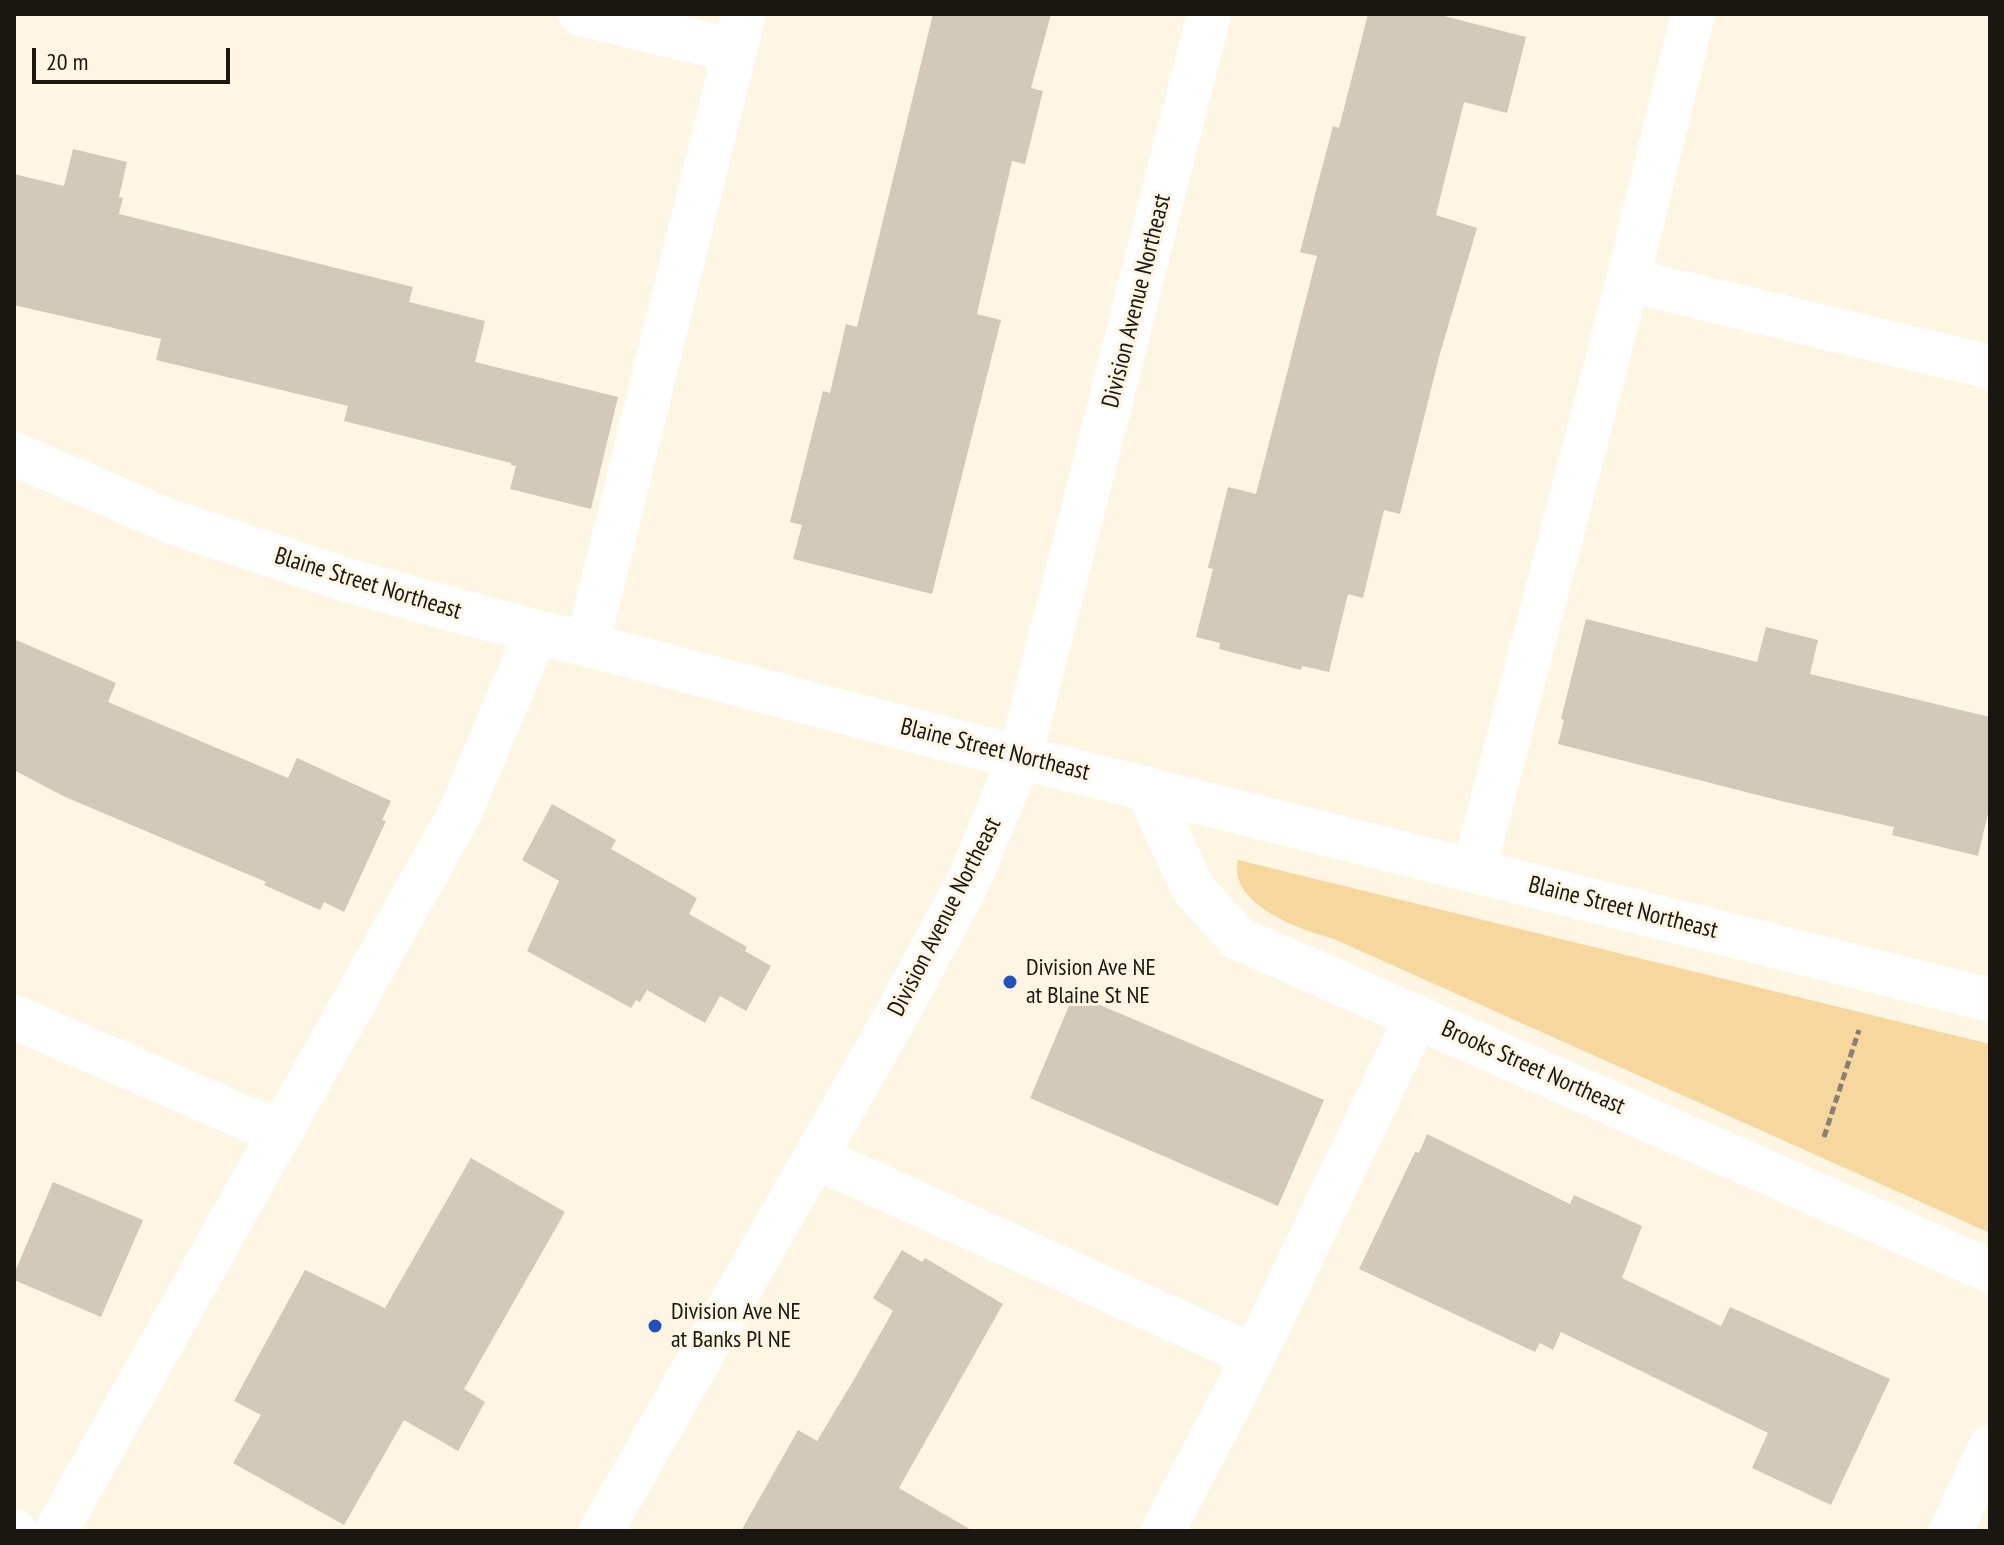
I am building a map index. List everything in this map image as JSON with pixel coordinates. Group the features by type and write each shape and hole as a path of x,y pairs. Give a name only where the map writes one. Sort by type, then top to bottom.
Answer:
{"street":[{"path":"580,14 740,32 587,645"},
{"name":"Division Avenue Northeast","path":"601,1531 896,1016 969,880 1020,757 1209,14"},
{"path":"1474,870 1628,280 1693,14"},
{"path":"1628,280 1990,367"},
{"name":"Blaine Street Northeast","path":"14,454 172,522 347,580 536,633 1990,1000"},
{"path":"56,1531 460,813 536,633"},
{"name":"Brooks Street Northeast","path":"1146,788 1194,890 1238,938 1990,1271"},
{"path":"1163,1531 1254,1356 1417,1016"},
{"path":"14,1017 280,1133"},
{"path":"815,1157 1254,1356"},
{"path":"1951,1531 1990,1447"}],"path":[{"path":"1820,1150 1859,1030"}],"shaded area":[{"path":"1238,860 1990,1044 1990,1233 1334,939 1286,922 1255,902 1244,890 1238,876"}],"building":[{"path":"933,14 1051,14 1031,88 1043,91 1025,164 1012,161 977,314 1001,320 932,594 793,559 802,525 790,522 823,391 830,393 846,324 857,327"},
{"path":"1368,14 1436,14 1526,37 1507,113 1464,102 1436,215 1477,228 1439,357 1400,514 1384,510 1363,598 1348,594 1329,672 1302,666 1301,670 1219,649 1220,643 1196,637 1213,569 1208,568 1228,487 1256,494 1317,256 1300,252 1333,126 1339,128"},
{"path":"73,149 127,162 119,197 123,198 119,214 413,287 409,302 485,321 475,362 618,397 591,509 510,489 516,466 511,463 344,421 348,406 156,360 161,339 14,305 14,174 64,186"},
{"path":"1586,619 1757,662 1766,627 1818,640 1810,674 1990,717 1990,805 1978,856 1892,835 1894,827 1558,744 1564,720 1561,719"},
{"path":"14,639 116,683 108,702 288,778 297,758 391,801 382,820 386,821 344,912 324,902 320,910 264,885 266,882 63,796 14,770"},
{"path":"552,804 616,840 611,849 697,898 689,914 747,947 745,951 771,966 746,1011 720,996 705,1023 647,990 640,1002 636,1000 631,1008 527,951 559,881 522,860"},
{"path":"1074,994 1324,1100 1278,1206 1030,1098"},
{"path":"1427,1134 1570,1204 1574,1195 1642,1226 1622,1278 1721,1326 1730,1307 1890,1379 1831,1505 1752,1468 1768,1433 1561,1332 1553,1350 1540,1343 1535,1352 1359,1269 1415,1152 1419,1153"},
{"path":"471,1158 565,1212 464,1389 485,1402 458,1451 404,1420 344,1525 233,1463 261,1415 234,1401 305,1270 385,1308"},
{"path":"53,1182 143,1220 101,1317 14,1280"},
{"path":"902,1250 922,1262 925,1258 1003,1304 899,1488 973,1531 741,1531 798,1430 817,1441 856,1376 893,1311 873,1298"}],"place":[{"name":"Division Ave NE at Blaine St NE","path":"1010,982"},
{"name":"Division Ave NE at Banks Pl NE","path":"655,1326"}]}
